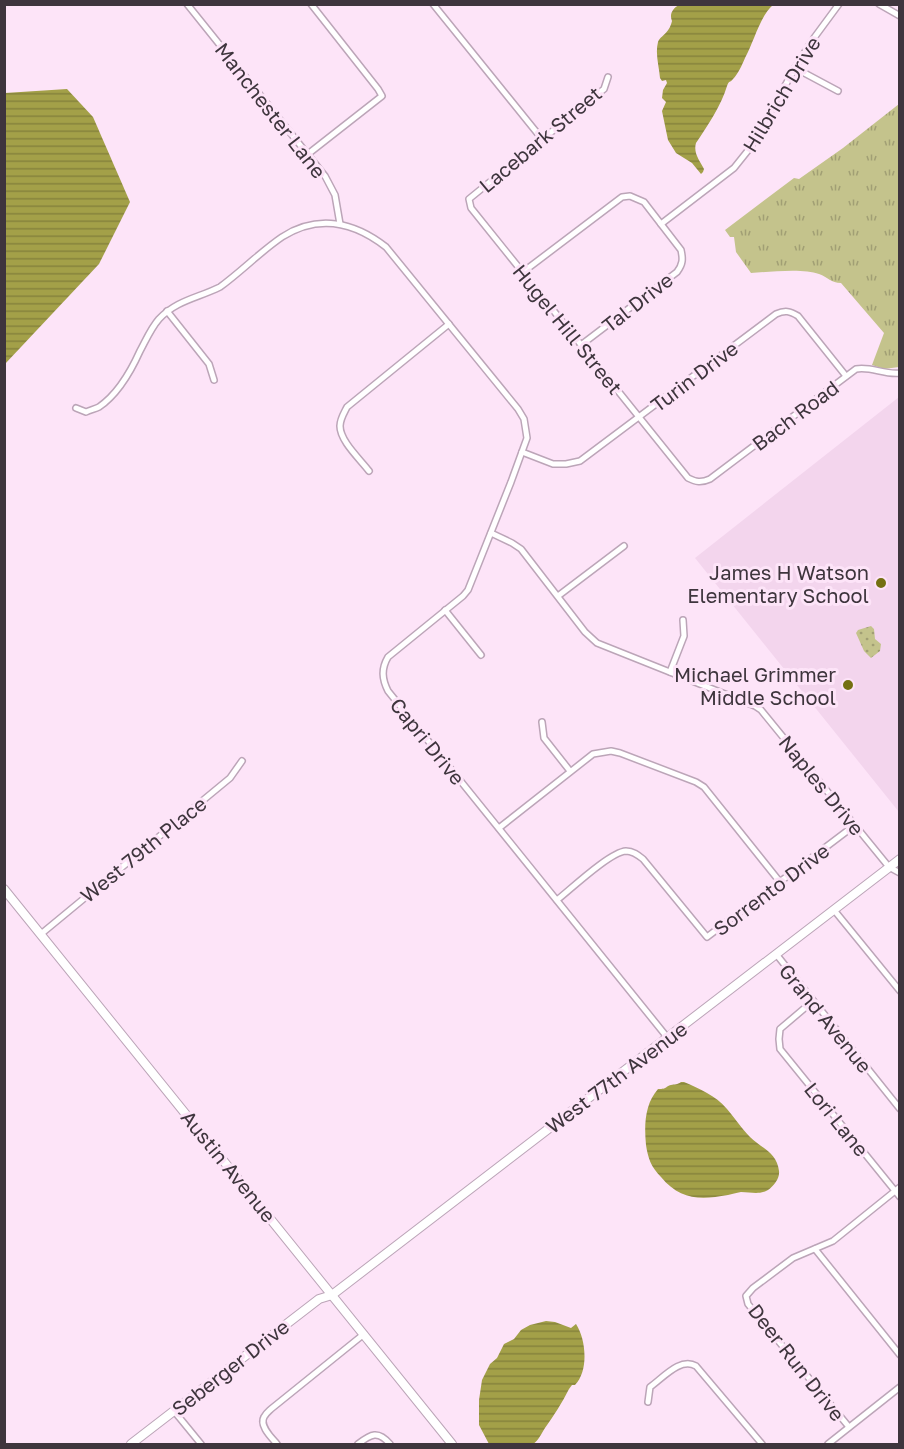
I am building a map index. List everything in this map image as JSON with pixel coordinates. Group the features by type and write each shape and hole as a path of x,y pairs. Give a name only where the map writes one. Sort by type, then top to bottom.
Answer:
{"street":[{"name":"Manchester Lane","path":"187,4 325,176 335,195 340,224"},
{"path":"308,154 382,96 311,4"},
{"path":"434,4 542,139"},
{"name":"Hilbrich Drive","path":"661,224 734,168 750,148 811,42 839,4"},
{"path":"879,4 900,16"},
{"path":"795,68 838,91"},
{"name":"Lacebark Street","path":"469,199 604,89 608,77"},
{"path":"523,272 622,197 630,196 644,202 661,224"},
{"name":"Hugel Hill Street","path":"469,199 471,208 688,478 696,481"},
{"path":"76,408 86,412 98,407 111,396 127,376 157,321 167,311 220,286 294,231 321,224 340,224"},
{"name":"Capri Drive","path":"340,224 366,233 386,247 518,409 524,419 526,429 522,452 468,590 388,657 383,670 385,684 388,691 667,1037"},
{"name":"Tal Drive","path":"581,345 677,272 682,265 681,250 661,224"},
{"path":"167,311 209,364 214,380"},
{"name":"Turin Drive","path":"522,452 554,464 580,461 783,311 790,311 798,316 846,376"},
{"path":"369,471 342,435 340,425 342,416 347,407 449,324"},
{"name":"Bach Road","path":"696,481 703,482 710,479 856,369 864,367 891,374 900,373"},
{"name":"Naples Drive","path":"491,533 521,549 585,632 597,643 761,710 889,867"},
{"path":"558,596 624,546"},
{"path":"446,610 481,655"},
{"path":"670,672 684,636 683,620"},
{"path":"542,722 544,738 570,771"},
{"path":"499,828 593,754 611,751 696,782 711,794 780,882"},
{"name":"West 79th Place","path":"41,934 230,778 242,761"},
{"name":"Sorrento Drive","path":"557,900 612,856 625,851 631,852 643,859 707,937 855,825"},
{"name":"West 77th Avenue","path":"332,1295 900,859"},
{"path":"889,867 900,873"},
{"name":"Austin Avenue","path":"4,889 452,1444"},
{"path":"834,910 900,991"},
{"name":"Grand Avenue","path":"776,954 900,1109"},
{"name":"Lori Lane","path":"813,1001 780,1029 780,1049 897,1189 900,1197"},
{"path":"897,1189 833,1241 815,1249 900,1355"},
{"name":"Deer Run Drive","path":"815,1249 793,1258 753,1288 746,1296 748,1305 849,1427"},
{"name":"Seberger Drive","path":"131,1444 319,1299 332,1295"},
{"path":"277,1444 264,1427 264,1416 364,1334"},
{"path":"648,1402 651,1387 682,1364 692,1364 762,1444"},
{"path":"828,1444 900,1387"},
{"path":"174,1411 201,1444"},
{"path":"358,1444 376,1435 383,1437 390,1444"}],"shaded area":[{"path":"679,5 773,5 764,16 740,69 728,83 718,108 696,143 696,154 704,169 701,174 692,163 676,153 668,140 662,111 666,102 662,98 663,90 667,83 666,80 662,81 660,78 657,46 671,25 672,12"},
{"path":"67,89 93,117 130,202 99,264 5,364 5,93"},
{"name":"Michael Grimmer Middle School","path":"899,397 899,812 695,558"},
{"path":"681,1082 717,1100 750,1137 772,1155 778,1165 779,1176 770,1188 758,1193 741,1192 700,1198 683,1194 668,1185 650,1162 646,1145 645,1122 650,1101 658,1089"},
{"path":"546,1321 571,1328 576,1324 584,1346 584,1364 579,1379 569,1389 540,1437 533,1444 489,1444 479,1425 482,1380 504,1344 514,1339 521,1330 530,1325"}],"green space":[{"path":"899,104 899,367 884,369 872,365 884,333 841,283 804,271 751,273 736,252 734,237 730,237 725,230 794,178 799,179 843,148"},
{"path":"871,626 874,629 875,639 881,644 880,651 871,658 864,651 856,633 858,630"}],"place":[{"name":"James H Watson Elementary School","path":"881,583"},
{"name":"Michael Grimmer Middle School","path":"848,685"}]}
